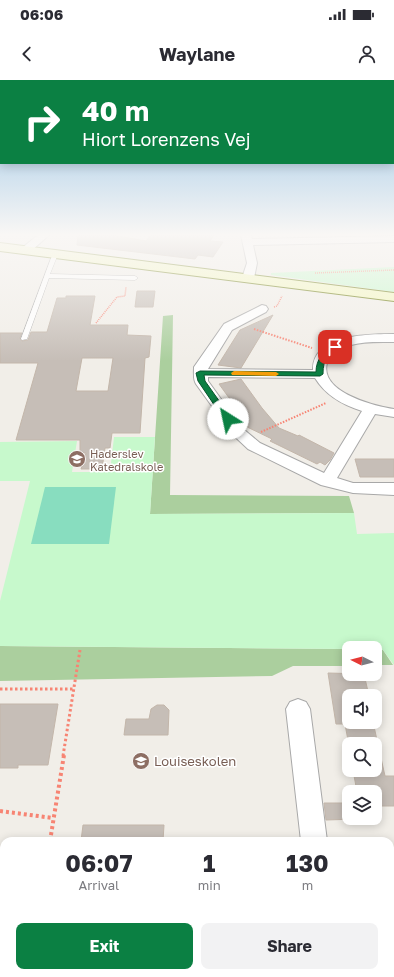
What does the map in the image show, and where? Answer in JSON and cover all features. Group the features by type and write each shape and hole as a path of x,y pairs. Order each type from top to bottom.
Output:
{"street":[{"path":"239,277 394,297"},
{"path":"262,309 228,327 201,367 201,381 237,432 254,446 327,482 353,488 394,489"},
{"path":"394,338 366,338 349,341 326,353 320,364 320,374 325,384 341,397 352,403 371,409 394,413"},
{"path":"200,373 320,374"},
{"path":"327,482 371,409"},
{"path":"298,709 314,837"}],"lane":[{"path":"24,339 47,277"},
{"path":"71,277 131,279"}],"path":[{"path":"96,323 117,297 125,296 126,285 131,279"},
{"path":"234,323 326,353"},
{"path":"245,439 341,397"},
{"path":"51,837 80,650"},
{"path":"0,689 73,689"},
{"path":"0,811 53,818"}],"green space":[{"path":"284,277 394,277 394,292"},
{"path":"173,315 170,495 349,496 354,513 150,514 163,316"},
{"name":"Haderslev Katedralskole","path":"114,437 155,437 150,514 354,513 357,534 394,533 394,665 382,650 382,641 342,641 342,649 0,646 0,601 30,481 0,481 0,442 77,441 72,472 110,472"},
{"path":"45,487 116,487 109,544 31,544"},
{"path":"0,646 342,649 342,666 293,666 272,676 0,681"},
{"path":"382,650 383,650 393,665 382,665"}],"building":[{"path":"137,291 155,291 153,307 135,307"},
{"path":"66,296 95,296 90,325 128,325 127,335 151,336 149,357 145,358 140,433 112,433 110,448 105,448 102,469 81,469 86,453 80,453 80,440 16,440 38,363 0,363 0,333 22,333 20,338 22,341 28,340 31,332 47,332 57,298 66,298","holes":["82,358 113,358 108,391 76,391"]},
{"path":"273,315 241,368 218,365 240,330"},
{"path":"241,379 279,428 298,436 299,435 334,453 330,460 325,465 320,462 317,464 270,441 272,439 243,425 245,420 219,384"},
{"path":"355,459 394,459 394,477 360,477"},
{"path":"328,673 342,673 342,681 366,681 367,689 342,689 342,724 336,724"},
{"path":"0,704 58,704 48,765 18,765 18,768 0,768"},
{"path":"157,705 164,705 169,710 168,735 124,735 126,719 149,719 151,709"},
{"path":"346,729 375,729 376,737 347,737"},
{"path":"382,762 385,776 394,776 394,806 382,806 382,785 356,785 354,777 382,777"},
{"path":"324,803 342,803 342,819 326,820"},
{"path":"83,825 164,825 163,837 82,837"}],"slow traffic":[{"path":"234,373 276,374"}],"place":[{"name":"Haderslev Katedralskole","path":"77,459"},
{"name":"Louiseskolen","path":"141,761"}],"route":[{"path":"228,419 201,381 200,373 320,374 320,364 326,353 335,347"}]}
